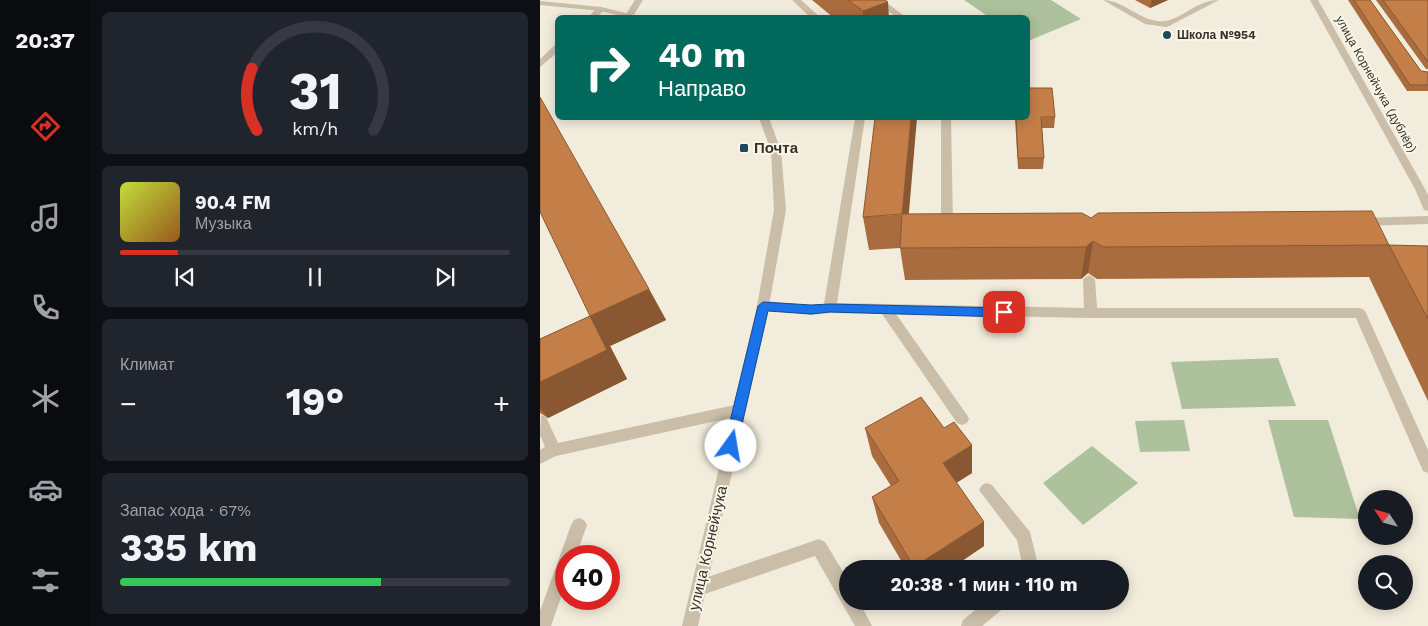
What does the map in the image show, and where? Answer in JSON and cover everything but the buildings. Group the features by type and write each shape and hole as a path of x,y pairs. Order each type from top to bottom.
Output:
{"street":[{"path":"630,14 639,0"},
{"path":"796,0 814,15"},
{"path":"878,0 899,15"},
{"path":"1107,0 1148,22 1168,24 1215,0"},
{"name":"улица Корнейчука (дублёр)","path":"1314,0 1424,189 1428,207"},
{"path":"540,3 601,9 633,15"},
{"path":"594,15 601,9"},
{"path":"540,64 555,50"},
{"name":"улица Корнейчука","path":"690,626 763,306 780,210 776,151 765,120"},
{"path":"830,308 860,120"},
{"path":"946,120 947,226 966,226"},
{"path":"1352,222 1428,220"},
{"path":"1089,279 1091,313"},
{"path":"763,306 811,310 830,308 1091,313 1360,313 1428,466"},
{"path":"887,310 962,419"},
{"path":"540,457 554,450 739,410"},
{"path":"541,421 554,450"},
{"path":"988,490 1024,537 1028,560"},
{"path":"572,545 579,525"},
{"path":"698,588 819,547 839,581"},
{"path":"543,626 555,592"},
{"path":"855,610 864,626"},
{"path":"969,626 988,610"}],"green space":[{"path":"964,0 1051,0 1081,19 1030,40 1030,15 986,15"},
{"path":"1278,358 1296,406 1182,409 1171,362"},
{"path":"1184,420 1190,451 1140,452 1135,421"},
{"path":"1268,420 1328,420 1358,513 1358,519 1294,517"},
{"path":"1092,446 1138,483 1083,525 1043,483"}],"place":[{"name":"Школа №954","path":"1167,35"},
{"name":"Почта","path":"744,148"}],"route":[{"path":"731,446 763,306 811,310 830,308 1004,312"}]}
